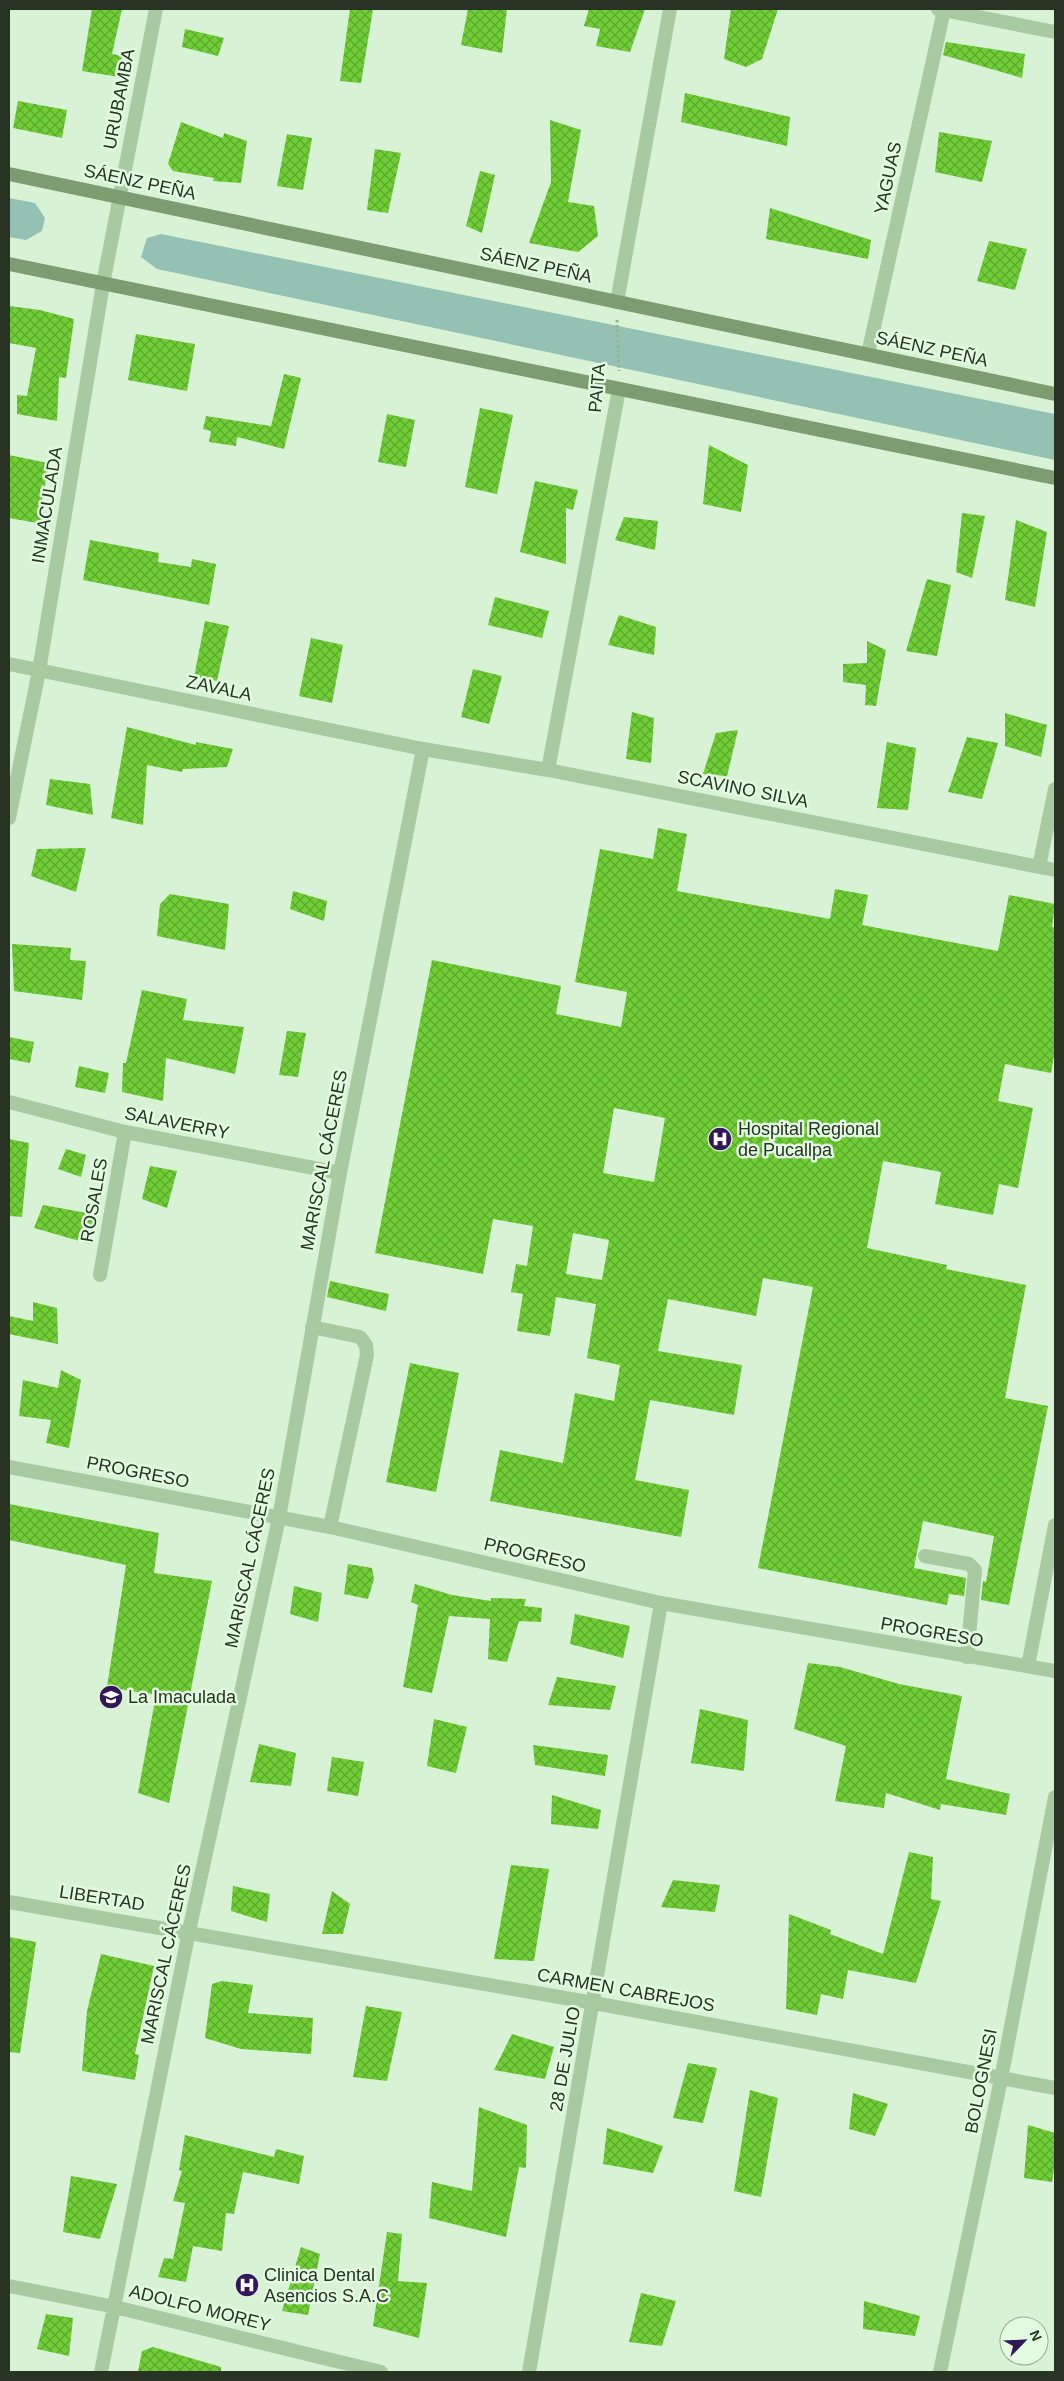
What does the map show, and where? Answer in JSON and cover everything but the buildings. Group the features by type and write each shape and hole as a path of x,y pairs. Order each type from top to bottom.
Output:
{"main road":[{"name":"SÁENZ PEÑA","path":"9,174 1055,394"},
{"path":"9,264 1055,478"}],"street":[{"name":"URUBAMBA","path":"119,197 156,9"},
{"path":"617,302 670,9"},
{"path":"941,9 1055,32"},
{"name":"YAGUAS","path":"868,354 941,9"},
{"name":"INMACULADA","path":"9,818 39,670 119,197"},
{"name":"PAITA","path":"548,770 619,389"},
{"name":"ZAVALA","path":"9,664 423,749"},
{"name":"SCAVINO SILVA","path":"423,749 548,770 1055,870"},
{"name":"MARISCAL CÁCERES","path":"101,2372 189,1931 279,1518 340,1173 423,749"},
{"path":"1039,867 1055,789"},
{"name":"SALAVERRY","path":"9,1102 125,1132 340,1173"},
{"name":"ROSALES","path":"100,1275 125,1132"},
{"path":"312,1327 360,1337 366,1344 363,1372 330,1528"},
{"name":"PROGRESO","path":"9,1467 330,1528 661,1603 1055,1671"},
{"path":"1028,1666 1055,1525"},
{"path":"925,1556 969,1564 975,1570 967,1657"},
{"name":"28 DE JULIO","path":"529,2372 594,2003 661,1603"},
{"name":"BOLOGNESI","path":"940,2372 1001,2079 1055,1797"},
{"name":"LIBERTAD","path":"9,1902 189,1931"},
{"name":"CARMEN CABREJOS","path":"189,1931 1055,2088"},
{"name":"ADOLFO MOREY","path":"9,2286 115,2307 381,2372"}],"path":[{"name":"PAITA","path":"617,302 619,389"}],"shaded area":[{"path":"9,198 35,203 45,218 42,231 26,240 9,237"},
{"path":"161,234 1055,414 1055,460 157,269 141,257 147,238"}],"place":[{"name":"Hospital Regional de Pucallpa","path":"720,1139"},
{"name":"La Imaculada","path":"111,1697"},
{"name":"Clinica Dental Asencios S.A.C","path":"247,2285"}]}
